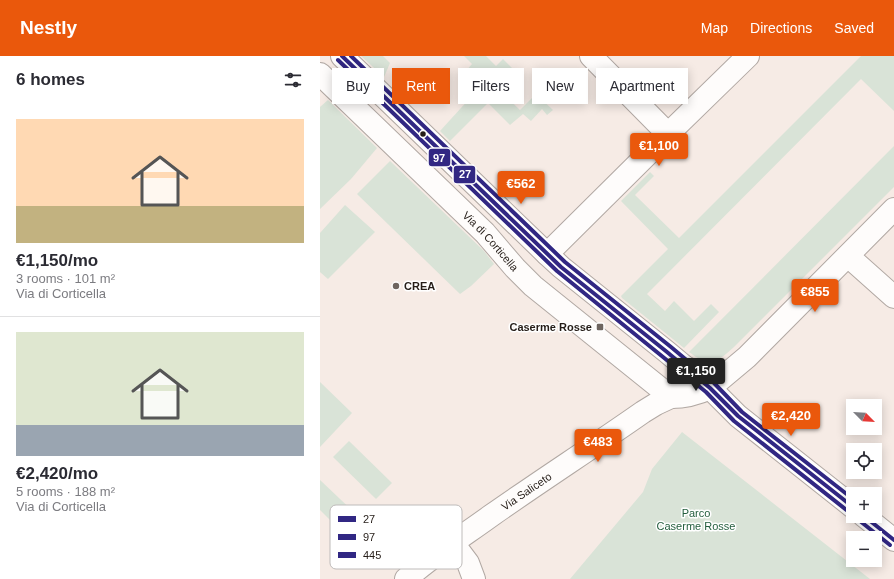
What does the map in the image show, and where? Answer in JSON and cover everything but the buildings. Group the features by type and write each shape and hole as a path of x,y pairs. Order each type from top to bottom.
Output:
{"main road":[{"path":"342,56 547,254 687,368 738,416 846,502"},
{"path":"591,56 668,134"},
{"path":"547,254 748,56"},
{"name":"Via di Corticella","path":"321,76 480,228 533,286 671,397"},
{"path":"671,397 681,397 710,388 747,357 894,209"},
{"path":"848,256 894,297"},
{"path":"671,397 680,385 687,368"},
{"name":"Via Saliceto","path":"462,536 556,470 643,412 671,397"},
{"path":"873,523 894,540"},
{"path":"462,555 468,563 474,579"},
{"name":"Via Saliceto","path":"406,579 418,569"}],"green space":[{"path":"361,56 383,56 390,63 384,77 384,68 374,68"},
{"path":"464,56 486,56 496,66 503,59 512,68 469,68 472,64"},
{"path":"861,56 894,56 894,111 861,79 647,294 665,311 674,301 694,321 711,304 719,312 684,348 621,296 668,249 621,201 650,172 654,176 635,195 679,238"},
{"path":"532,98 532,104 547,104 553,110 547,115 542,109 531,121 523,114 510,125 489,104 514,104 520,110"},
{"path":"328,100 377,148 351,179 320,209 320,107"},
{"path":"465,104 487,104 450,141 440,131"},
{"path":"894,146 894,187 734,347 722,357 713,362 708,362 689,352"},
{"path":"390,161 484,251 494,264 471,286 460,294 357,194"},
{"path":"345,205 375,232 328,279 320,272 320,233"},
{"path":"320,382 352,413 320,447"},
{"name":"Parco Caserme Rosse","path":"682,432 846,560 846,567 855,567 870,579 570,579 643,492 652,469"},
{"path":"349,441 392,483 376,499 333,457"},
{"path":"320,480 346,505 330,505 330,520 320,510"}],"transit line":[{"name":"27","path":"342,56 561,267 710,388 738,416 846,501"},
{"name":"445","path":"351,56 565,262 714,383 742,412 846,494"},
{"name":"97","path":"338,60 557,271 706,392 734,421 846,510"},
{"name":"97","path":"862,523 890,545"},
{"name":"27","path":"873,523 894,540"}],"place":[{"name":"CREA","path":"396,286"},
{"name":"Caserme Rosse","path":"600,327"}]}
